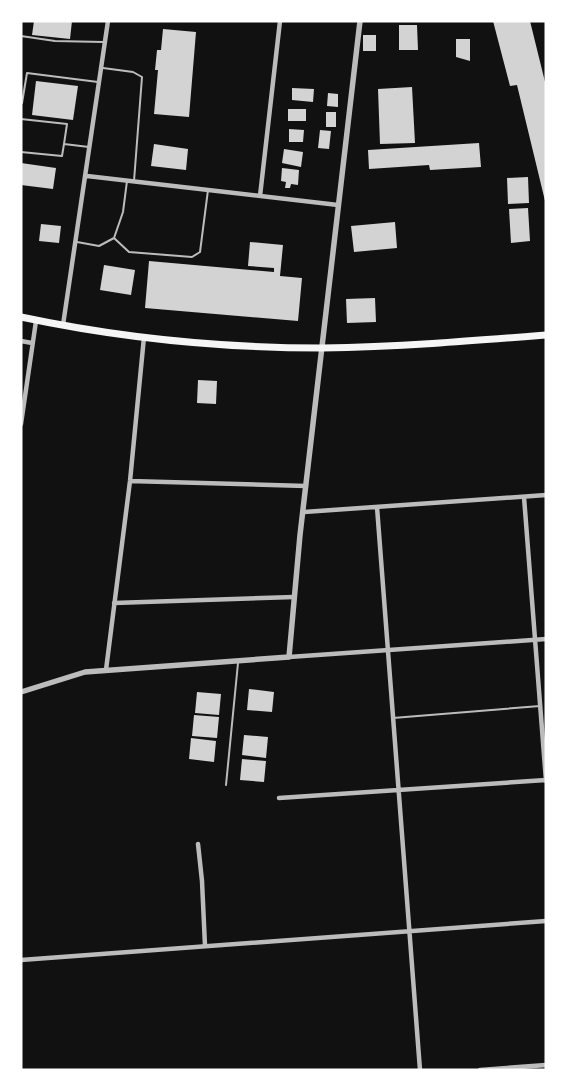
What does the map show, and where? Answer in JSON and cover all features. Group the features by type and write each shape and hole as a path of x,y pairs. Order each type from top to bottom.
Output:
{"main road":[{"path":"21,318 144,337 227,345 322,348 546,336"}],"street":[{"path":"63,325 103,68 108,21"},
{"path":"260,196 280,21"},
{"path":"289,657 306,486 360,21"},
{"path":"87,176 338,205"},
{"path":"21,424 36,320"},
{"path":"106,670 130,481 144,337"},
{"path":"21,341 32,343"},
{"path":"130,481 306,486"},
{"path":"304,512 546,495"},
{"path":"279,798 546,780 524,496"},
{"path":"377,507 397,789 420,1070"},
{"path":"114,603 294,597"},
{"path":"21,692 69,676 106,670 546,639"},
{"path":"198,844 205,946"},
{"path":"21,960 546,921"},
{"path":"480,1070 546,1065"}],"lane":[{"path":"21,36 55,41 106,42"},
{"path":"103,68 133,72 142,77 134,181"},
{"path":"22,103 27,73 100,83"},
{"path":"21,119 67,124 62,156 21,152"},
{"path":"64,144 91,148"},
{"path":"77,242 99,246 114,238 123,212 127,181"},
{"path":"114,238 129,252 192,257 200,252 208,190"},
{"path":"226,785 238,660"},
{"path":"392,718 540,706"}],"building":[{"path":"34,21 72,21 70,39 32,35"},
{"path":"493,21 530,21 546,86 546,205 517,85 510,86"},
{"path":"399,25 417,25 418,50 399,50"},
{"path":"163,29 196,32 189,117 154,114 158,70 155,70 157,50 161,50"},
{"path":"363,35 376,35 376,51 363,51"},
{"path":"456,39 470,39 470,61 456,57"},
{"path":"36,81 78,86 73,120 32,115"},
{"path":"412,87 415,143 380,144 378,89"},
{"path":"292,88 314,89 313,102 292,100"},
{"path":"328,93 338,94 338,107 327,106"},
{"path":"288,109 306,109 306,121 288,121"},
{"path":"326,112 336,112 336,127 326,127"},
{"path":"289,129 304,130 303,142 289,142"},
{"path":"320,130 331,131 329,149 318,148"},
{"path":"479,143 481,167 430,170 429,165 369,169 368,150"},
{"path":"154,144 188,149 186,170 151,166"},
{"path":"284,149 303,152 301,167 282,163"},
{"path":"21,163 56,168 53,189 21,185"},
{"path":"282,168 299,170 298,185 291,184 290,188 285,188 286,182 281,181"},
{"path":"528,177 529,203 508,204 507,178"},
{"path":"528,208 530,241 511,243 509,209"},
{"path":"395,222 397,248 354,252 351,226"},
{"path":"41,224 61,226 59,243 39,241"},
{"path":"250,242 283,245 280,276 302,278 298,321 145,308 149,261 274,272 274,268 248,266"},
{"path":"104,265 135,270 131,295 100,290"},
{"path":"375,298 376,322 347,323 346,299"},
{"path":"198,380 217,381 216,404 197,403"},
{"path":"249,689 274,692 272,712 247,710"},
{"path":"197,692 221,694 219,715 195,713"},
{"path":"194,715 219,717 217,738 192,736"},
{"path":"244,735 268,737 266,758 242,755"},
{"path":"191,738 216,741 214,762 189,759"},
{"path":"242,759 266,761 264,782 240,780"}]}
